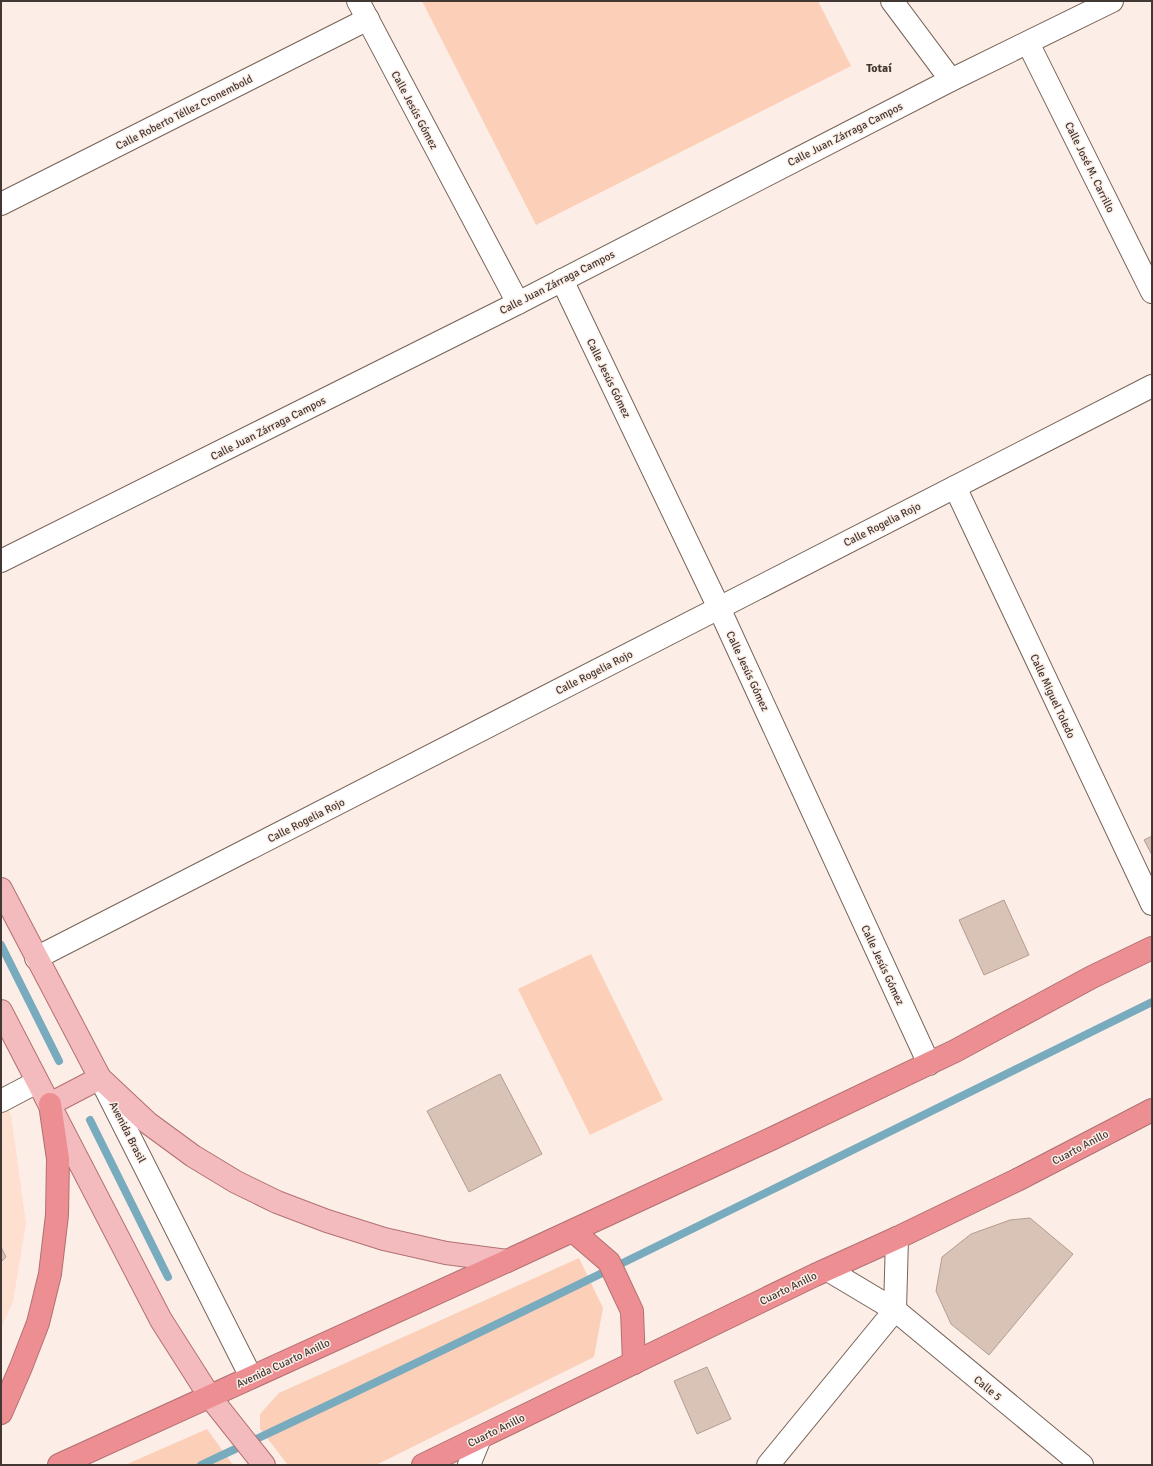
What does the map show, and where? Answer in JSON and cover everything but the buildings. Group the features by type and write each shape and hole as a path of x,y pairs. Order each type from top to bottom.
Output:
{"highway":[{"path":"507,1261 929,1064 1092,977 1152,948"},
{"path":"1,1413 38,1323 50,1274 57,1215 58,1159 50,1104"},
{"name":"Cuarto Anillo","path":"423,1465 808,1278 897,1238 1017,1180 1152,1110"},
{"path":"573,1231 609,1262 632,1311 634,1363"},
{"name":"Avenida Cuarto Anillo","path":"59,1465 507,1261"}],"main road":[{"name":"Avenida Brasil","path":"1,889 100,1078"},
{"path":"1,1011 161,1320 210,1397 228,1422 263,1464"},
{"path":"50,1104 100,1078 148,1123 193,1156 236,1182 277,1202 327,1221 384,1239 446,1253 507,1261"}],"street":[{"path":"892,1 950,80"},
{"name":"Calle Juan Zárraga Campos","path":"1,561 518,303 950,80 1112,1"},
{"name":"Calle Roberto Téllez Cronembold","path":"1,204 363,10"},
{"name":"Calle Jesús Gómez","path":"363,10 518,303"},
{"name":"Calle José M. Carrillo","path":"1028,43 1152,292"},
{"name":"Calle Jesús Gómez","path":"562,280 719,608 929,1064"},
{"name":"Calle Rogelia Rojo","path":"36,958 1152,386"},
{"name":"Calle Miguel Toledo","path":"955,487 1152,904"},
{"name":"Avenida Brasil","path":"100,1078 251,1377"},
{"path":"1,1101 37,1082"},
{"path":"768,1465 895,1310 897,1238"},
{"name":"Calle 5","path":"828,1270 895,1310 1082,1465"},
{"path":"469,1465 480,1438"}],"shaded area":[{"path":"422,1 818,1 851,66 536,225"},
{"path":"591,954 663,1100 590,1135 518,989"},
{"path":"1,1095 11,1115 26,1223 13,1302 1,1328"},
{"path":"579,1258 603,1308 594,1357 376,1465 288,1465 260,1429 260,1414 279,1393"},
{"path":"207,1429 233,1465 125,1465"}],"waterway":[{"path":"1,945 59,1061"},
{"path":"201,1465 440,1352 1152,1002"},
{"path":"90,1120 168,1277"}],"district":[{"name":"Totaí","path":"879,68"}]}
